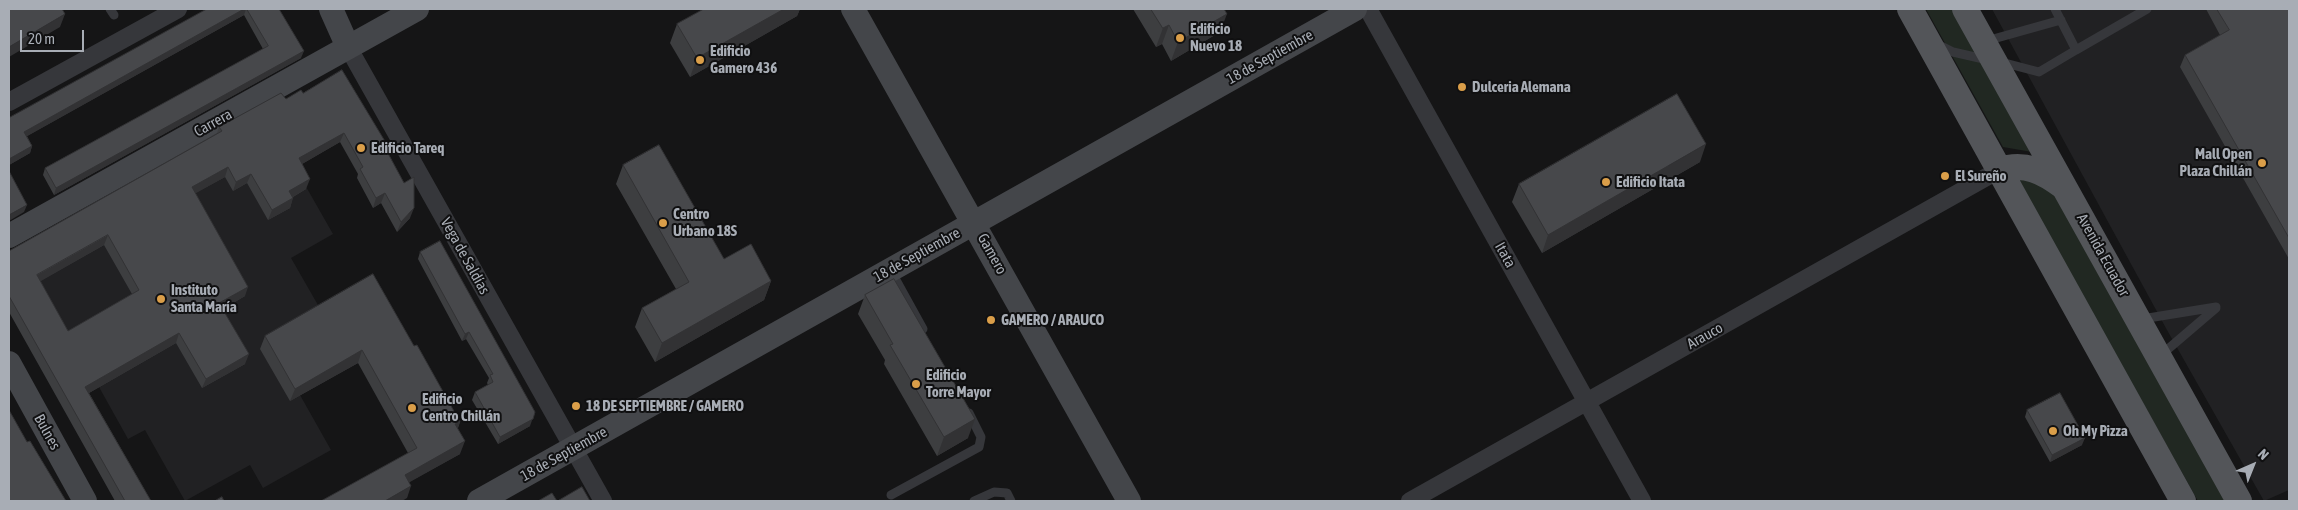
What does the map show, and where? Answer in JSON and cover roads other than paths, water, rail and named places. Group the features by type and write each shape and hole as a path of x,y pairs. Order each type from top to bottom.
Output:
{"main road":[{"path":"1910,9 2183,501"},
{"name":"Avenida Ecuador","path":"1965,9 2239,501"},
{"path":"1999,170 2013,166 2026,167 2050,176 2066,189"}],"street":[{"path":"9,102 178,9"},
{"name":"Vega de Saldías","path":"331,9 348,47 603,501"},
{"name":"Carrera","path":"9,236 417,9"},
{"name":"Gamero","path":"852,9 1129,501"},
{"name":"18 de Septiembre","path":"479,501 1355,9"},
{"name":"Itata","path":"1368,9 1642,501"},
{"name":"Arauco","path":"1410,501 1999,170"},
{"name":"Bulnes","path":"9,364 85,501"}],"lane":[{"path":"2055,9 2076,50"},
{"path":"1989,51 2039,72 2147,9"},
{"path":"1923,33 1953,52 1970,58 2061,20"},
{"path":"891,270 929,340"},
{"path":"2138,320 2216,308 2159,357"},
{"path":"891,495 979,447 982,436 962,402"},
{"path":"974,501 994,492 1007,493 1011,501"}],"place":[{"name":"Edificio Nuevo 18","path":"1180,38"},
{"name":"Edificio Gamero 436","path":"700,60"},
{"name":"Dulceria Alemana","path":"1462,87"},
{"name":"Edificio Tareq","path":"361,148"},
{"name":"Mall Open Plaza Chillán","path":"2262,163"},
{"name":"El Sureño","path":"1945,176"},
{"name":"Edificio Itata","path":"1606,182"},
{"name":"Centro Urbano 18S","path":"663,223"},
{"name":"Instituto Santa María","path":"161,299"},
{"name":"GAMERO / ARAUCO","path":"991,320"},
{"name":"Edificio Torre Mayor","path":"916,384"},
{"name":"18 DE SEPTIEMBRE / GAMERO","path":"576,406"},
{"name":"Edificio Centro Chillán","path":"412,408"},
{"name":"Oh My Pizza","path":"2053,431"}]}
